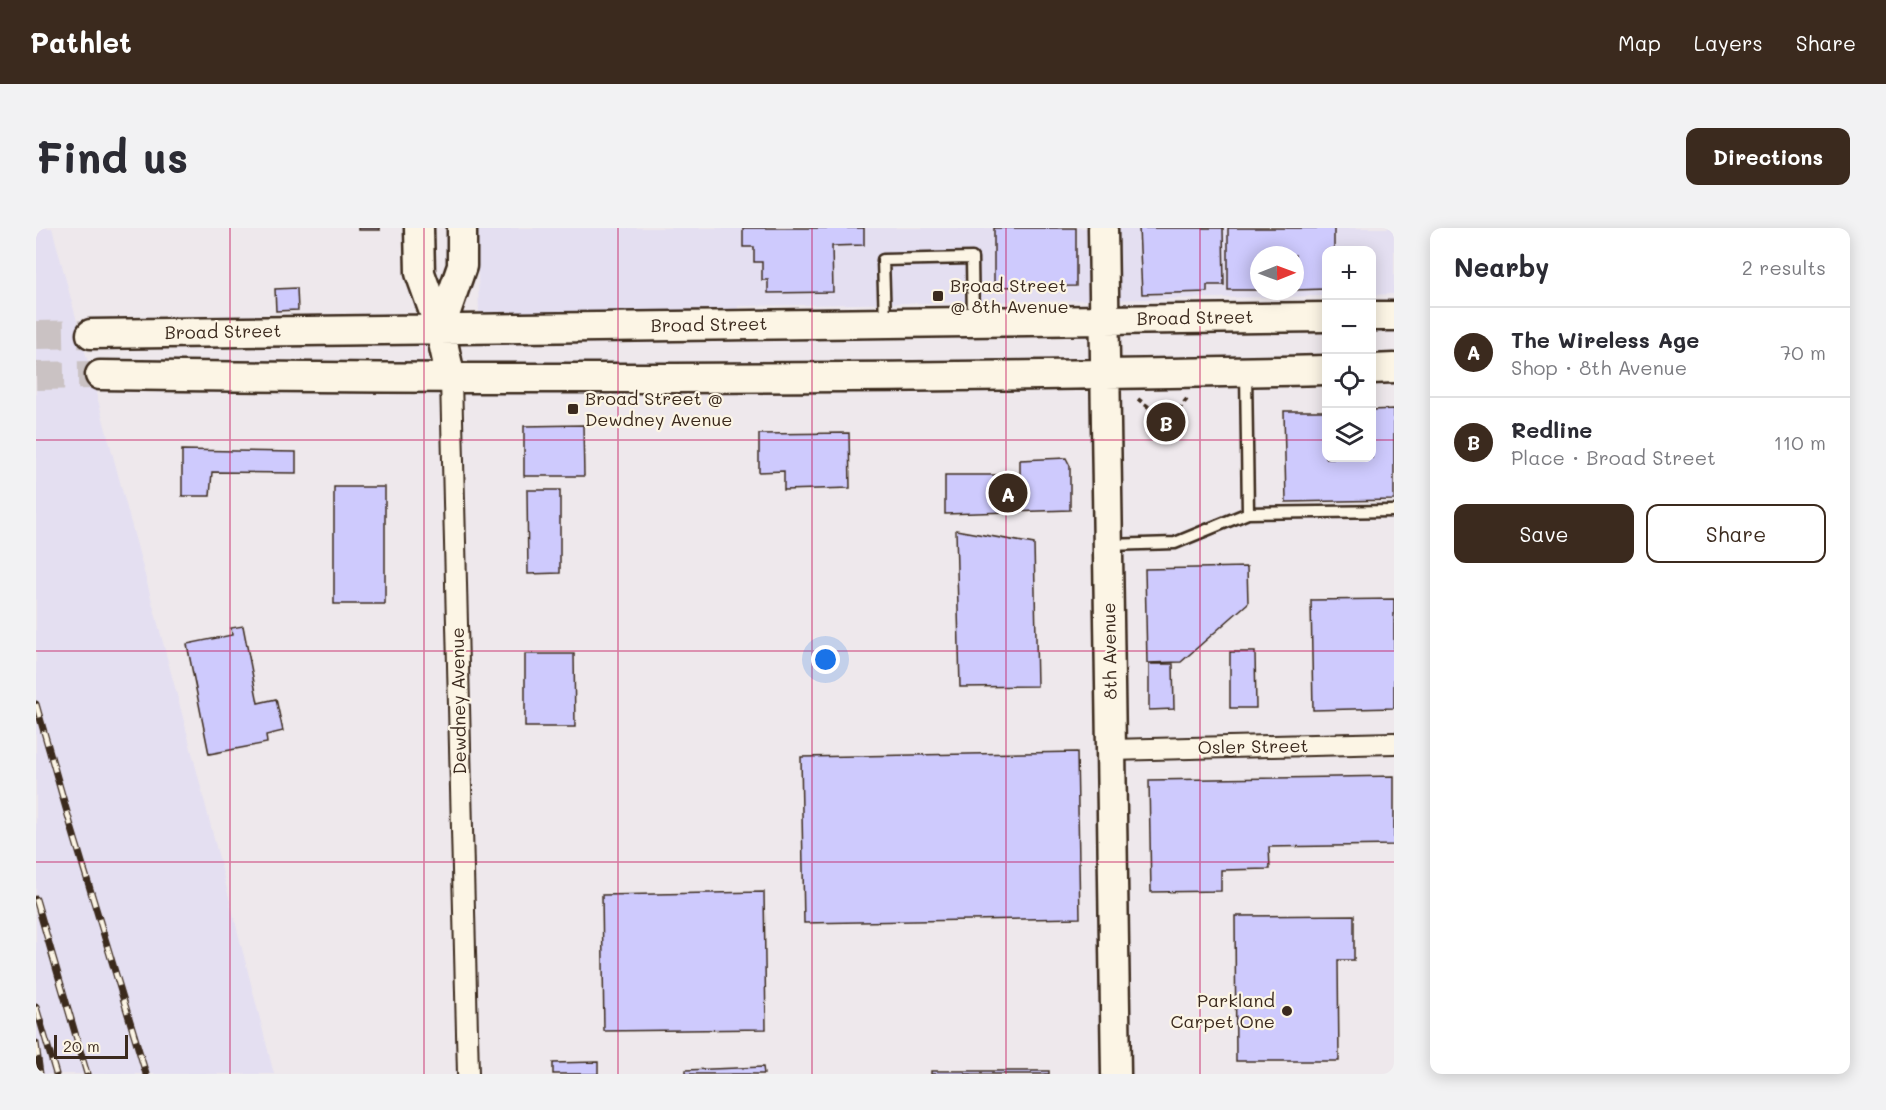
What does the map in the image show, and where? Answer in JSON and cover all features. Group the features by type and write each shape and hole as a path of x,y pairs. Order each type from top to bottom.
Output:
{"main road":[{"name":"Dewdney Avenue","path":"419,228 420,273 440,329 451,379"},
{"path":"440,329 462,266 462,228"},
{"name":"8th Avenue","path":"1103,228 1116,1074"},
{"name":"Broad Street","path":"91,334 1322,316"},
{"path":"1376,316 1394,316"},
{"path":"1376,369 1394,368"},
{"path":"100,375 451,379 1105,375 1322,370"}],"street":[{"name":"Dewdney Avenue","path":"451,379 468,1074"},
{"name":"Osler Street","path":"1111,750 1394,744"}],"lane":[{"path":"885,322 884,260 972,258 973,321"},
{"path":"1246,372 1248,513"},
{"path":"1108,545 1175,543 1248,513 1394,511"}],"path":[{"path":"1163,410 1175,421 1165,432 1153,420 1163,410"}],"shaded area":[{"path":"36,228 52,228 184,721 274,1074 36,1074"},
{"path":"477,228 1394,228 1394,294 1376,295 1376,246 1322,246 1322,296 1304,296 1304,246 1250,246 1250,297 738,306 737,312 479,316"}],"building":[{"path":"358,228 379,228 380,230 358,230"},
{"path":"743,228 864,228 864,245 832,246 833,292 768,293 768,280 762,280 762,262 754,262 754,247 743,247"},
{"path":"994,228 1076,228 1076,286 994,287"},
{"path":"1139,228 1223,228 1224,285 1207,285 1207,292 1142,294"},
{"path":"1228,228 1334,228 1334,246 1322,246 1322,289 1304,290 1304,246 1250,246 1250,290 1228,290"},
{"path":"297,288 298,310 276,311 275,289"},
{"path":"1394,409 1394,500 1286,502 1284,411 1322,411 1322,462 1376,462 1376,410"},
{"path":"583,425 584,476 524,476 524,426"},
{"path":"849,433 850,488 784,490 784,471 759,472 759,434"},
{"path":"182,450 296,452 296,473 212,472 210,496 182,496"},
{"path":"1066,458 1070,466 1070,510 945,514 945,475 1020,475 1020,460"},
{"path":"334,487 385,487 385,604 334,604"},
{"path":"527,490 560,490 560,573 528,574"},
{"path":"956,530 1034,544 1037,686 960,687"},
{"path":"1247,567 1248,603 1181,662 1147,663 1145,569"},
{"path":"1394,599 1394,708 1313,710 1311,600"},
{"path":"243,626 258,703 276,699 283,731 266,735 267,743 209,754 187,644 232,635 231,628"},
{"path":"1230,652 1255,652 1256,708 1230,708"},
{"path":"525,654 574,654 575,727 525,727"},
{"path":"1149,664 1173,664 1174,709 1149,710"},
{"path":"1077,752 1080,918 804,923 801,757"},
{"path":"1394,776 1394,845 1269,847 1270,869 1221,870 1221,891 1151,892 1149,780"},
{"path":"764,892 766,1029 604,1031 602,895"},
{"name":"Parkland Carpet One","path":"1354,915 1354,960 1338,960 1339,1061 1236,1061 1235,916"},
{"path":"598,1062 598,1074 553,1074 553,1063"},
{"path":"763,1067 764,1074 686,1074 686,1070"},
{"path":"931,1071 1049,1071 1049,1074 931,1074"}],"tunnel":[{"path":"36,335 91,334"},
{"path":"36,376 100,375"}],"railway":[{"path":"36,704 146,1074"},
{"path":"36,899 87,1074"},
{"path":"36,1007 56,1074"},
{"path":"36,1043 40,1074"}],"place":[{"name":"Broad Street @ 8th Avenue","path":"938,296"},
{"name":"Broad Street @ Dewdney Avenue","path":"573,409"},
{"name":"Redline","path":"1166,422"},
{"name":"The Wireless Age","path":"1008,493"},
{"name":"Parkland Carpet One","path":"1287,1011"}]}
